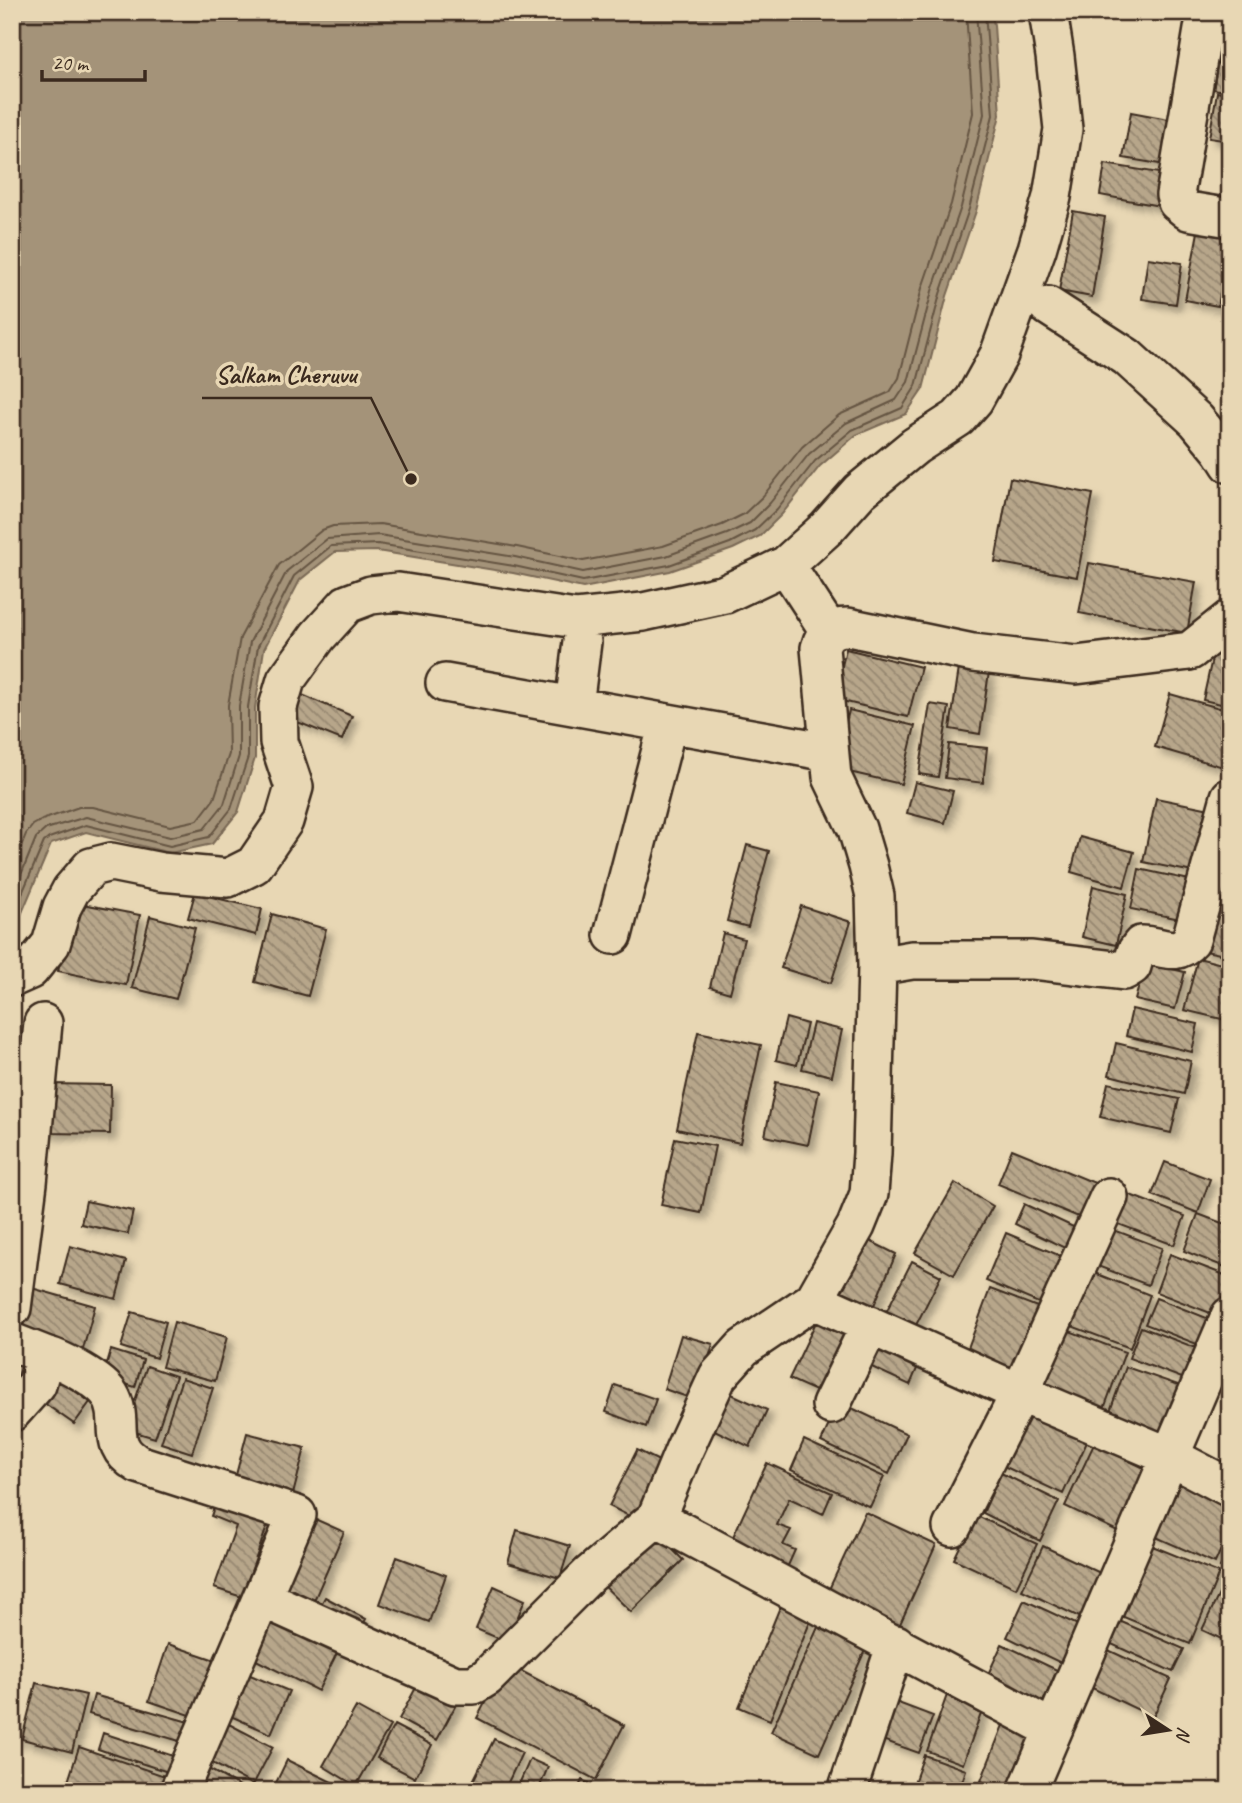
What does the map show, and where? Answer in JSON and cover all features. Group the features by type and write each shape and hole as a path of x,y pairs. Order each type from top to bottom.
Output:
{"street":[{"path":"12,978 30,970 51,944 62,907 71,890 91,867 111,862 161,872 228,878 254,865 284,821 294,788 279,742 278,707 286,680 318,636 347,604 372,595 398,592 576,619 643,611 725,594 786,565 827,528 860,491 915,446 958,418 974,400 999,355 1037,249 1052,197 1063,129 1048,12"},
{"path":"1206,12 1175,195 1181,207 1188,211 1230,219"},
{"path":"1048,306 1127,357 1196,420 1222,450 1230,464"},
{"path":"786,565 829,631"},
{"path":"262,1598 439,1679 455,1685 474,1685 487,1677 589,1575 656,1518 718,1376 743,1349 814,1300 856,1226 869,1194 873,1140 877,966 874,896 857,829 832,777 820,648 829,631 836,627 848,627 973,653 1076,666 1190,651 1230,618"},
{"path":"574,706 582,642"},
{"path":"445,683 830,751"},
{"path":"613,935 667,723"},
{"path":"877,966 912,960 1032,960 1124,971 1132,965 1141,946 1168,951 1185,947 1191,940 1230,797"},
{"path":"12,1308 28,1183 43,1023"},
{"path":"952,1527 1020,1394 1109,1197"},
{"path":"814,1300 1020,1394 1169,1456 1230,1488"},
{"path":"1027,1791 1230,1316"},
{"path":"831,1405 870,1325"},
{"path":"12,1412 37,1384 29,1348"},
{"path":"29,1348 59,1359 101,1386 110,1395 118,1443 127,1458 138,1464 297,1515 179,1791"},
{"path":"656,1518 1052,1729"},
{"path":"847,1791 896,1644"}],"water":[{"path":"12,12 991,12 1000,115 976,211 947,296 923,389 906,414 856,435 820,466 782,514 760,536 733,549 670,571 583,588 513,573 377,551 335,552 300,580 264,649 255,708 255,758 238,812 212,844 170,853 86,832 51,844 12,931"}],"building":[{"path":"1221,44 1230,46 1230,92 1213,89"},
{"path":"1217,92 1230,95 1230,141 1209,138"},
{"path":"1131,112 1174,120 1166,165 1123,158"},
{"path":"1105,164 1165,174 1160,206 1100,195"},
{"path":"1073,211 1105,217 1092,297 1059,291"},
{"path":"1198,232 1230,238 1218,306 1185,300"},
{"path":"1148,258 1182,263 1176,304 1142,299"},
{"path":"1010,478 1093,494 1077,577 995,562"},
{"path":"1089,563 1196,582 1187,633 1079,613"},
{"path":"1218,631 1230,634 1230,706 1203,700"},
{"path":"846,649 921,667 908,717 834,699"},
{"path":"959,668 989,672 980,734 950,729"},
{"path":"295,692 352,716 342,740 285,717"},
{"path":"1170,694 1230,711 1230,769 1155,747"},
{"path":"930,704 949,707 938,777 919,774"},
{"path":"849,710 915,726 901,784 836,769"},
{"path":"949,744 987,748 983,783 945,778"},
{"path":"915,782 953,791 945,823 907,813"},
{"path":"1156,798 1215,810 1203,874 1143,862"},
{"path":"1080,837 1134,852 1124,887 1071,872"},
{"path":"747,845 769,851 748,927 727,921"},
{"path":"1139,869 1199,882 1190,921 1131,909"},
{"path":"1093,886 1127,894 1116,945 1082,937"},
{"path":"195,893 262,909 256,935 188,918"},
{"path":"1212,899 1230,904 1230,956 1200,950"},
{"path":"72,902 140,915 126,985 58,971"},
{"path":"801,906 851,922 831,983 781,968"},
{"path":"272,914 326,929 308,996 255,982"},
{"path":"150,916 195,928 176,999 132,988"},
{"path":"723,933 744,939 730,993 710,987"},
{"path":"1198,958 1230,966 1230,1021 1184,1010"},
{"path":"1145,963 1185,972 1175,1009 1135,1000"},
{"path":"1132,1009 1198,1024 1192,1052 1126,1036"},
{"path":"786,1018 807,1024 797,1065 776,1060"},
{"path":"813,1023 842,1030 832,1076 802,1069"},
{"path":"698,1032 761,1045 740,1143 677,1129"},
{"path":"1116,1043 1191,1061 1184,1094 1109,1075"},
{"path":"12,1060 31,1062 12,1166"},
{"path":"776,1082 819,1091 808,1145 765,1136"},
{"path":"1108,1083 1179,1099 1171,1133 1100,1117"},
{"path":"49,1084 111,1085 110,1134 47,1133"},
{"path":"675,1138 715,1146 701,1213 661,1205"},
{"path":"1012,1149 1095,1183 1081,1218 998,1184"},
{"path":"1165,1162 1210,1179 1198,1213 1152,1195"},
{"path":"955,1183 993,1206 954,1275 915,1253"},
{"path":"1125,1193 1185,1216 1174,1245 1113,1222"},
{"path":"86,1201 133,1211 128,1234 81,1224"},
{"path":"1024,1204 1082,1231 1073,1252 1015,1224"},
{"path":"1198,1214 1230,1226 1230,1269 1184,1251"},
{"path":"1106,1227 1162,1248 1148,1285 1092,1264"},
{"path":"1006,1233 1061,1256 1041,1304 986,1281"},
{"path":"862,1237 896,1254 869,1317 824,1298"},
{"path":"70,1246 126,1261 116,1299 60,1284"},
{"path":"1170,1254 1230,1277 1230,1286 1218,1316 1156,1292"},
{"path":"912,1261 941,1276 914,1329 885,1314"},
{"path":"1087,1270 1150,1295 1130,1348 1066,1324"},
{"path":"28,1287 95,1306 82,1353 15,1335"},
{"path":"990,1289 1048,1311 1024,1378 965,1356"},
{"path":"1156,1298 1217,1322 1207,1348 1145,1324"},
{"path":"132,1312 166,1322 156,1358 121,1347"},
{"path":"174,1322 227,1337 215,1381 162,1367"},
{"path":"816,1322 854,1339 827,1396 789,1379"},
{"path":"1059,1327 1125,1352 1102,1414 1035,1389"},
{"path":"1141,1327 1207,1352 1195,1383 1129,1358"},
{"path":"681,1335 713,1344 696,1400 664,1389"},
{"path":"873,1342 919,1364 910,1385 863,1363"},
{"path":"111,1350 143,1360 135,1387 103,1377"},
{"path":"12,1352 27,1355 17,1398 12,1397"},
{"path":"1230,1355 1230,1394 1215,1387"},
{"path":"147,1366 176,1376 155,1438 125,1429"},
{"path":"1126,1367 1187,1388 1168,1444 1106,1422"},
{"path":"182,1378 213,1388 192,1453 161,1443"},
{"path":"60,1380 90,1402 74,1424 44,1403"},
{"path":"615,1385 656,1399 646,1427 606,1412"},
{"path":"725,1391 767,1410 750,1447 708,1427"},
{"path":"839,1402 907,1434 889,1474 821,1442"},
{"path":"1019,1411 1087,1442 1063,1494 995,1462"},
{"path":"247,1433 305,1448 290,1506 232,1490"},
{"path":"804,1440 884,1477 870,1507 791,1470"},
{"path":"1094,1444 1159,1475 1130,1537 1065,1506"},
{"path":"637,1450 671,1467 643,1523 609,1506"},
{"path":"767,1463 832,1493 823,1514 789,1498 777,1525 791,1530 783,1545 795,1550 787,1568 731,1541"},
{"path":"1001,1473 1059,1501 1040,1541 983,1513"},
{"path":"1173,1479 1230,1503 1230,1529 1215,1563 1149,1534"},
{"path":"217,1499 270,1518 242,1597 214,1588 236,1526 211,1516"},
{"path":"865,1512 936,1545 896,1633 824,1600"},
{"path":"306,1515 344,1532 309,1612 270,1594"},
{"path":"975,1515 1037,1544 1016,1588 954,1559"},
{"path":"650,1527 683,1560 631,1612 597,1579"},
{"path":"517,1530 570,1546 560,1578 508,1563"},
{"path":"1150,1545 1219,1573 1190,1644 1121,1616"},
{"path":"1043,1546 1113,1579 1092,1623 1022,1590"},
{"path":"1230,1547 1230,1571 1220,1567"},
{"path":"397,1557 446,1575 429,1622 380,1604"},
{"path":"1228,1575 1230,1576 1230,1643 1202,1630"},
{"path":"494,1586 525,1600 507,1642 476,1629"},
{"path":"325,1597 366,1619 357,1637 315,1615"},
{"path":"1024,1600 1078,1625 1061,1663 1007,1637"},
{"path":"782,1602 813,1615 770,1720 739,1707"},
{"path":"264,1604 342,1643 318,1691 240,1652"},
{"path":"1117,1620 1184,1649 1173,1672 1107,1642"},
{"path":"818,1627 866,1648 819,1754 771,1732"},
{"path":"168,1644 215,1660 196,1717 149,1701"},
{"path":"1002,1644 1057,1670 1039,1711 983,1685"},
{"path":"1106,1649 1171,1679 1153,1717 1088,1686"},
{"path":"506,1663 624,1725 596,1780 477,1718"},
{"path":"233,1668 289,1691 271,1734 215,1709"},
{"path":"420,1680 458,1701 437,1740 399,1719"},
{"path":"36,1683 86,1695 72,1752 22,1739"},
{"path":"94,1695 192,1723 186,1743 89,1714"},
{"path":"947,1695 983,1708 963,1764 927,1751"},
{"path":"885,1698 933,1716 919,1753 871,1736"},
{"path":"356,1707 390,1726 356,1786 323,1766"},
{"path":"1005,1720 1041,1735 1018,1791 1006,1791 981,1781"},
{"path":"12,1721 21,1724 16,1742 12,1741"},
{"path":"223,1721 273,1747 253,1785 203,1758"},
{"path":"394,1725 432,1745 415,1778 377,1758"},
{"path":"103,1733 173,1756 168,1772 98,1749"},
{"path":"494,1739 522,1753 504,1791 468,1791"},
{"path":"79,1747 168,1777 163,1791 65,1791"},
{"path":"924,1755 966,1770 959,1791 911,1791"},
{"path":"530,1759 548,1767 538,1791 516,1791"},
{"path":"287,1760 350,1791 272,1791"},
{"path":"201,1765 249,1791 188,1791"},
{"path":"582,1780 604,1791 577,1791"}],"place":[{"name":"Salkam Cheruvu","path":"411,479"}]}
